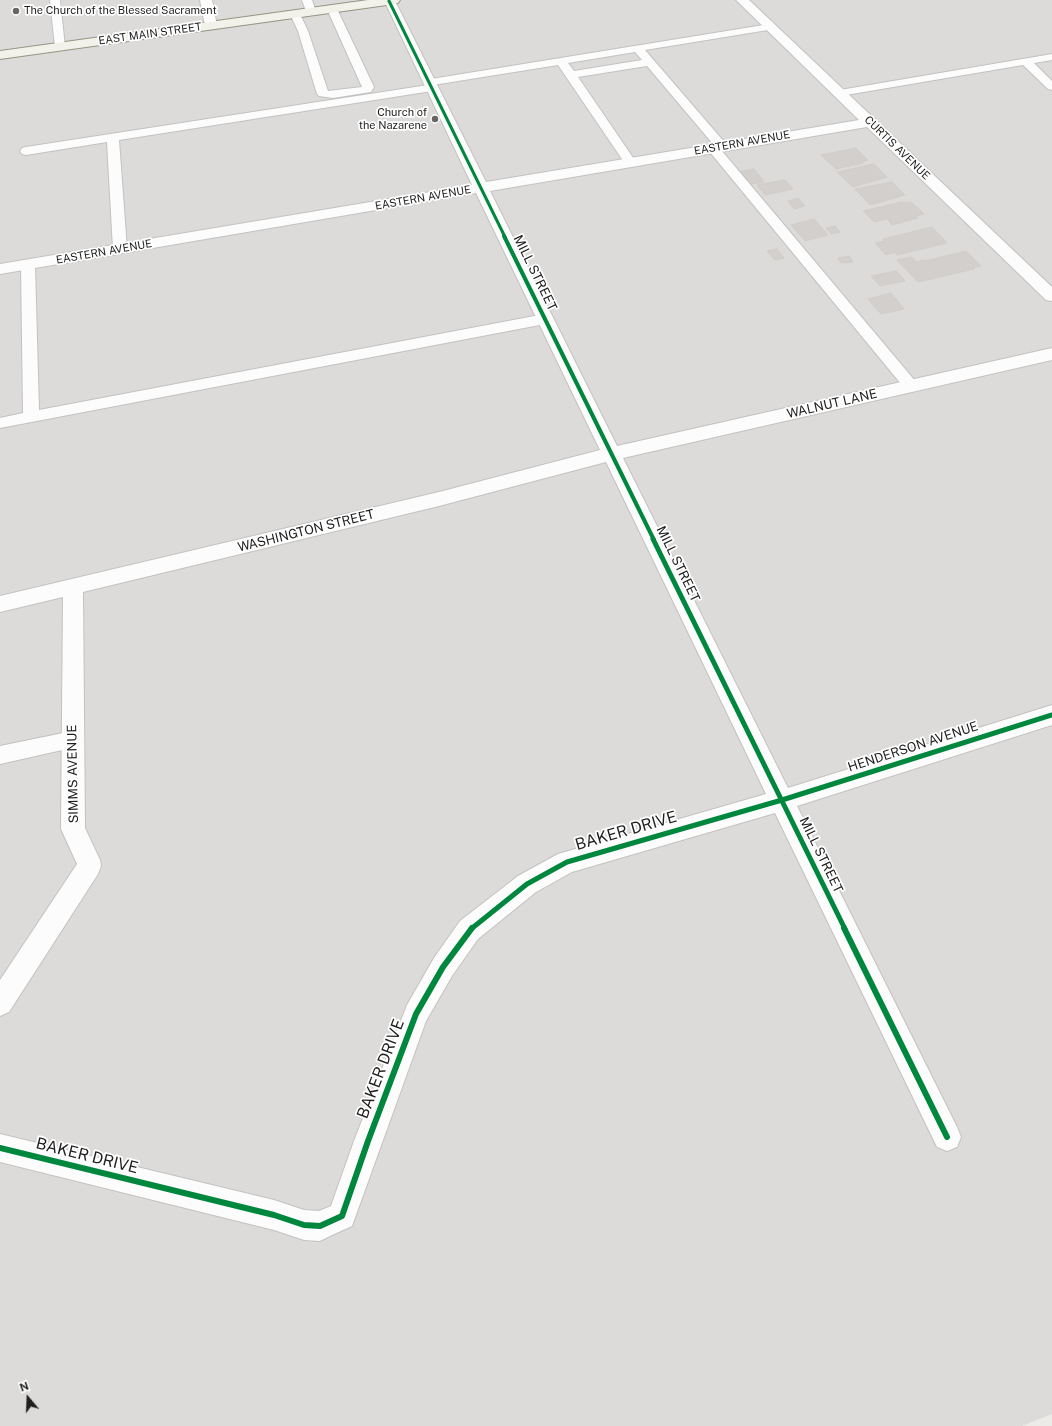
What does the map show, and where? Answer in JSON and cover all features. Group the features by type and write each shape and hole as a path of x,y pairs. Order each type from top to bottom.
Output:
{"main road":[{"name":"EAST MAIN STREET","path":"0,55 295,14 309,6 332,9 392,0"}],"street":[{"path":"206,0 211,26"},
{"name":"MILL STREET","path":"392,0 431,85 545,319 947,1136"},
{"name":"CURTIS AVENUE","path":"742,0 1052,296"},
{"name":"EASTERN AVENUE","path":"0,269 870,122"},
{"name":"WALNUT LANE","path":"612,454 1052,354"},
{"name":"WASHINGTON STREET","path":"0,604 439,499 612,454"},
{"name":"SIMMS AVENUE","path":"0,1003 89,866 88,860 73,829 73,587"},
{"name":"HENDERSON AVENUE","path":"782,800 1052,715"},
{"name":"BAKER DRIVE","path":"0,1148 274,1215 304,1225 320,1226 342,1216 368,1141 416,1014 443,967 469,930 527,884 567,862 782,800"}],"lane":[{"path":"55,0 60,47"},
{"path":"295,14 303,31 323,94 333,95 367,90 368,87 332,9"},
{"path":"26,151 431,85 561,61 770,27"},
{"path":"638,49 911,386"},
{"path":"840,93 1052,57"},
{"path":"561,61 630,162"},
{"path":"1028,61 1029,66 1052,87"},
{"path":"571,75 650,62"},
{"path":"113,137 120,249"},
{"path":"28,265 31,417"},
{"path":"0,423 545,319"},
{"path":"0,755 73,740"}],"shaded area":[{"path":"0,0 1052,0 1052,1414 1022,1426 0,1426"}],"building":[{"path":"856,148 868,160 862,162 863,163 836,169 821,155"},
{"path":"874,164 887,177 853,187 837,172"},
{"path":"754,169 764,182 746,185 736,172"},
{"path":"785,180 793,189 765,195 757,185"},
{"path":"892,182 905,195 870,205 855,189"},
{"path":"798,198 805,206 794,209 788,201"},
{"path":"902,202 911,202 924,214 916,216 918,218 892,225 887,219 874,222 863,211"},
{"path":"814,219 828,235 805,241 791,225"},
{"path":"835,226 840,232 831,234 826,228"},
{"path":"932,227 947,243 897,255 895,252 886,255 875,243 884,241 883,239"},
{"path":"777,249 784,258 775,260 767,251"},
{"path":"966,251 981,266 918,282 897,260 912,257 916,262 923,260 925,261"},
{"path":"849,256 853,262 841,263 838,258"},
{"path":"896,271 905,281 880,286 871,276"},
{"path":"891,293 904,309 881,314 868,299"}],"cycle path":[{"path":"389,1 947,1137"},
{"path":"0,1148 274,1215 304,1225 320,1226 342,1216 368,1141 416,1014 443,967 469,930 527,884 567,862 782,800 1052,715"}],"place":[{"name":"The Church of the Blessed Sacrament","path":"16,11"},
{"name":"Church of the Nazarene","path":"435,119"}]}
